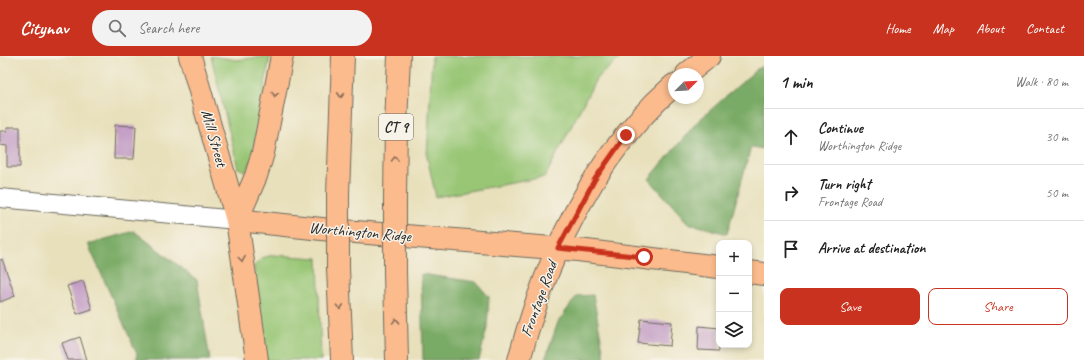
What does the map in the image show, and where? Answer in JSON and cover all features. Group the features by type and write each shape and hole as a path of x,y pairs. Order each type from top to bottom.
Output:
{"main road":[{"name":"Mill Street","path":"190,56 237,220 257,360"},
{"path":"237,220 256,176 263,153 282,56"},
{"path":"342,360 338,268 338,194 343,56"},
{"name":"CT 9","path":"397,360 395,198 396,118 400,56"},
{"path":"694,68 709,56"},
{"name":"Frontage Road","path":"519,360 537,302 558,248 582,201 612,154 643,115 668,91"},
{"name":"Worthington Ridge","path":"237,220 331,230 558,248 716,267"},
{"path":"752,272 764,274"}],"street":[{"name":"Worthington Ridge","path":"0,198 237,220"}],"green space":[{"path":"211,56 237,60 270,56 252,160 246,171 238,168"},
{"path":"432,56 622,56 596,79 545,177 436,197 427,157"},
{"path":"764,65 764,149 751,147 727,234 688,223 649,179 697,122 757,69"},
{"path":"134,231 197,280 210,360 137,360 137,354 88,244"},
{"path":"273,255 318,258 321,360 266,360 254,266 262,258"},
{"path":"421,274 476,282 489,297 487,328 479,360 423,360"},
{"path":"593,295 605,360 545,360 558,322 577,296"}],"building":[{"path":"115,125 136,126 134,159 114,159"},
{"path":"7,127 20,127 20,167 7,167 7,146 0,145 0,131 7,131"},
{"path":"2,259 15,296 0,302 0,260"},
{"path":"83,281 92,309 77,314 67,286"},
{"path":"641,319 672,322 670,346 638,343"},
{"path":"699,326 716,328 716,348 719,348 719,351 698,350"},
{"path":"80,337 87,360 68,360 62,343"}],"route":[{"path":"626,135 595,179 577,210 558,248 644,257"}]}
